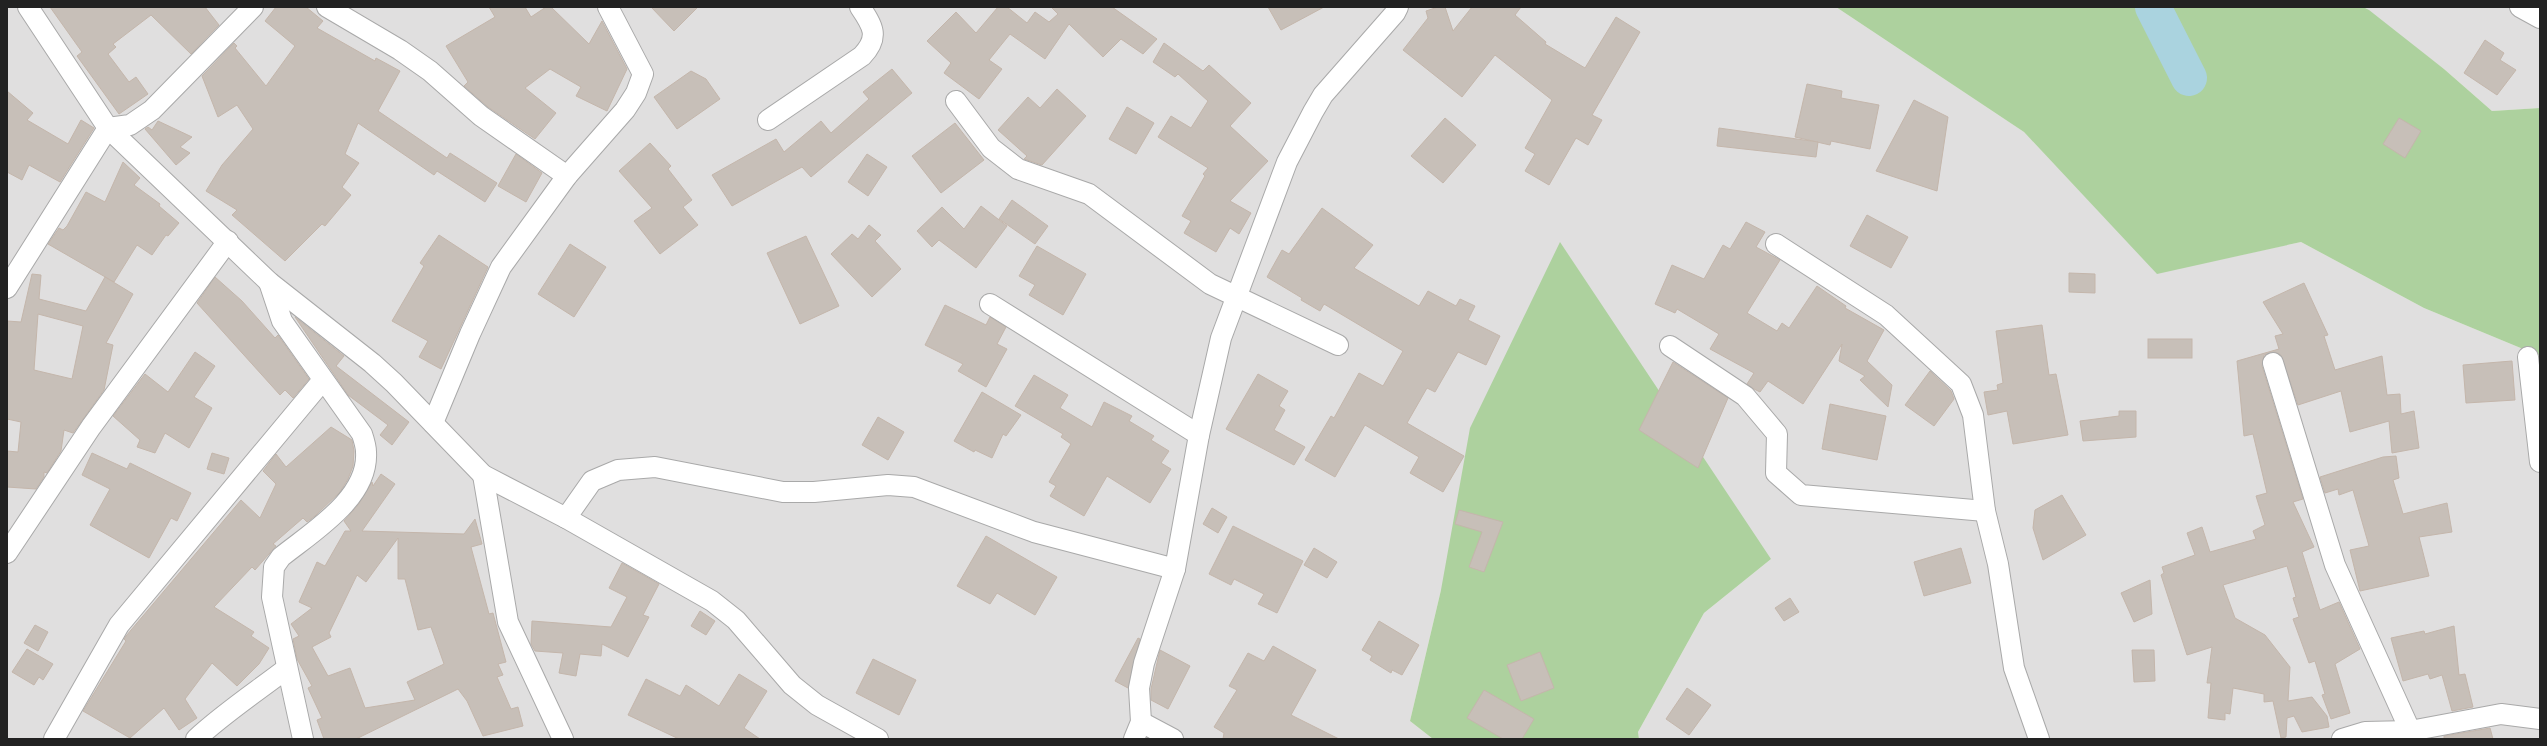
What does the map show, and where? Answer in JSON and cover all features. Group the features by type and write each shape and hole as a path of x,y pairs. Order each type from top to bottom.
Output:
{"street":[{"path":"28,7 108,128 228,241 269,282 372,363 483,475 566,518 712,601 736,620 792,685 817,705 878,739"},
{"path":"7,288 108,128 130,125 152,110 253,7"},
{"path":"327,7 412,59 481,116 567,176"},
{"path":"433,423 470,334 501,267 567,176 625,110 643,74 608,7"},
{"path":"768,120 862,56 870,47 874,35 870,23 860,7"},
{"path":"1173,739 1137,731 1140,688 1144,663 1175,569 1199,435 1221,338 1287,162 1312,112 1324,95 1396,13 1398,7"},
{"path":"2520,7 2540,18"},
{"path":"956,101 991,148 1018,168 1089,194 1210,284 1338,345"},
{"path":"7,553 91,427 228,241"},
{"path":"1776,244 1886,315 1961,384 1973,415 1985,511 1998,564 2014,668 2039,739"},
{"path":"269,282 282,321 300,343 323,380 362,434 366,452 365,467 356,489 344,506 281,557 274,567 272,597 286,669 303,739"},
{"path":"990,304 1199,435"},
{"path":"1670,346 1745,396 1778,434 1776,474 1801,495 1985,511"},
{"path":"2528,357 2540,462"},
{"path":"2273,363 2335,565 2412,735"},
{"path":"54,739 119,625 323,380"},
{"path":"566,518 592,481 618,470 654,466 783,492 814,492 888,485 914,487 1034,532 1175,569"},
{"path":"483,475 508,622 516,644 563,739"},
{"path":"196,739 218,718 248,699 286,669"},
{"path":"2342,739 2365,732 2412,735 2501,714 2540,720"}],"shaded area":[{"path":"7,7 1836,7 2024,132 2157,273 2301,242 2424,308 2540,356 2540,739 1639,739 1638,732 1704,613 1771,559 1441,590 1410,721 1433,739 7,739"},
{"path":"2363,7 2540,7 2540,108 2492,111 2444,69"}],"green space":[{"path":"1836,7 2363,7 2369,10 2444,69 2492,111 2540,108 2540,356 2424,308 2301,242 2157,274 2024,132"},
{"path":"1560,242 1771,559 1704,613 1638,732 1639,739 1433,739 1410,721 1441,590 1470,428"}],"building":[{"path":"50,7 205,7 219,25 191,54 151,15 113,44 116,47 108,54 129,82 136,77 148,94 119,114 77,56 82,52"},
{"path":"276,7 306,7 323,21 317,28 375,61 376,58 400,71 378,111 447,158 450,153 497,183 485,202 437,171 434,175 358,123 345,154 359,163 342,187 351,195 325,226 322,224 285,261 232,215 237,210 206,191 222,165 253,129 237,105 218,117 202,76 234,43 237,46 235,48 266,86 295,46 265,21"},
{"path":"489,7 525,7 531,17 546,7 551,7 589,44 602,21 627,69 607,111 576,96 581,87 550,69 525,88 556,113 535,139 488,107 464,86 468,82 446,46 495,17"},
{"path":"651,7 698,7 674,31"},
{"path":"998,7 1007,7 1027,23 1035,12 1049,22 1058,14 1051,7 1112,7 1157,39 1143,54 1121,39 1103,57 1069,24 1045,59 1010,34 989,60 1002,69 979,99 944,73 951,63 927,41 956,12 976,33"},
{"path":"1268,7 1324,7 1281,30"},
{"path":"1438,7 1445,7 1453,31 1472,7 1521,7 1515,15 1546,42 1545,44 1585,68 1616,17 1640,32 1592,115 1602,120 1588,145 1576,138 1549,185 1525,171 1535,154 1525,148 1552,100 1495,55 1462,97 1403,50 1428,18 1426,11"},
{"path":"2485,40 2504,53 2500,60 2516,70 2497,95 2464,73"},
{"path":"1164,43 1203,71 1209,65 1251,103 1230,126 1268,161 1230,201 1251,213 1239,234 1230,228 1216,252 1184,233 1191,221 1182,216 1205,176 1203,174 1208,168 1158,137 1171,116 1191,128 1208,101 1178,74 1175,77 1153,62"},
{"path":"892,69 912,93 811,177 802,167 732,206 712,175 776,139 784,152 821,121 831,133 869,99 863,92"},
{"path":"691,71 706,79 720,99 677,129 654,97"},
{"path":"1807,84 1842,91 1841,98 1879,105 1870,149 1831,141 1830,145 1795,137"},
{"path":"1057,89 1086,116 1042,165 1024,159 1027,156 998,130 1028,97 1040,108"},
{"path":"7,91 33,113 27,120 68,144 81,120 94,128 60,182 29,165 22,180 7,172"},
{"path":"1914,100 1948,117 1937,191 1876,171"},
{"path":"1127,107 1154,123 1136,154 1109,139"},
{"path":"1445,118 1476,145 1443,183 1411,156"},
{"path":"2399,118 2421,131 2405,158 2383,144"},
{"path":"158,121 192,137 180,147 190,153 176,165 145,129 148,127 152,130"},
{"path":"955,123 984,160 941,193 912,156"},
{"path":"1719,128 1818,142 1816,157 1717,146"},
{"path":"650,143 671,166 668,169 692,200 683,207 698,225 660,254 634,221 652,208 619,171"},
{"path":"516,154 542,173 526,202 498,186"},
{"path":"867,154 887,167 868,196 848,182"},
{"path":"123,162 140,178 134,185 160,204 159,206 179,223 168,236 166,235 152,255 137,245 114,282 48,244 59,228 63,230 67,226 86,192 105,202"},
{"path":"1012,200 1048,226 1035,244 999,219"},
{"path":"981,206 1007,226 976,268 939,240 932,247 917,231 942,207 964,229"},
{"path":"1322,208 1373,245 1354,268 1419,306 1428,291 1456,306 1460,299 1475,306 1468,320 1500,336 1486,365 1458,352 1435,392 1427,388 1407,423 1464,456 1443,492 1410,473 1419,457 1365,425 1335,477 1305,460 1331,416 1334,418 1359,373 1383,386 1403,351 1324,304 1320,311 1301,300 1302,298 1267,277 1282,250 1289,254"},
{"path":"1867,215 1908,237 1891,268 1850,246"},
{"path":"1746,222 1765,232 1756,247 1780,260 1747,313 1777,331 1782,323 1789,328 1817,286 1846,306 1845,308 1884,330 1867,361 1892,385 1888,407 1860,380 1865,376 1839,361 1842,344 1803,404 1768,381 1760,392 1754,389 1747,384 1754,373 1710,349 1719,334 1677,309 1675,313 1655,304 1672,265 1704,279 1723,245 1730,249"},
{"path":"869,225 881,235 875,241 901,269 872,297 831,254 852,234 858,239"},
{"path":"439,235 488,267 441,369 419,357 428,341 392,321 424,266 420,263"},
{"path":"806,236 839,306 800,324 767,253"},
{"path":"570,244 606,267 574,317 538,294"},
{"path":"1037,246 1086,274 1063,315 1029,295 1035,285 1019,276"},
{"path":"2069,273 2095,274 2095,293 2069,292"},
{"path":"32,274 41,275 39,299 86,311 105,277 133,294 106,343 113,345 104,390 73,433 64,430 61,451 47,473 44,472 44,477 36,489 7,487 7,451 18,452 21,422 7,419 7,321 21,322","holes":["38,314 83,326 72,379 34,370"]},
{"path":"215,277 242,301 275,338 278,335 309,379 293,398 285,390 280,395 197,303"},
{"path":"2304,283 2328,335 2324,336 2335,370 2382,356 2387,395 2400,394 2401,414 2414,411 2419,448 2392,453 2389,421 2350,432 2341,391 2298,405 2281,355 2275,352 2264,355 2262,366 2303,499 2293,502 2314,547 2302,552 2320,610 2339,602 2360,649 2335,664 2350,713 2331,719 2322,695 2325,694 2315,661 2309,663 2293,619 2299,617 2293,598 2296,597 2287,566 2223,585 2235,618 2265,635 2290,667 2288,701 2312,697 2327,716 2329,727 2302,732 2294,716 2287,718 2286,737 2281,738 2273,701 2264,702 2264,694 2233,688 2230,714 2225,713 2225,720 2208,718 2211,683 2207,683 2212,647 2187,655 2161,575 2164,573 2162,567 2195,555 2187,533 2202,527 2210,552 2256,539 2253,531 2265,525 2256,496 2267,493 2253,434 2244,436 2237,361 2279,349 2275,336 2283,334 2263,302"},
{"path":"945,305 986,325 990,317 1006,327 997,344 1007,349 986,387 958,371 963,364 925,345"},
{"path":"295,317 344,356 336,366 409,422 392,445 380,435 388,425 348,395"},
{"path":"2042,325 2049,375 2056,374 2068,435 2013,444 2007,411 1988,415 1984,392 1998,390 1997,385 2003,383 1996,331"},
{"path":"2148,339 2192,339 2192,358 2148,358"},
{"path":"195,352 215,366 194,397 212,408 189,448 165,433 155,453 137,447 140,440 113,416 145,374 168,392"},
{"path":"2512,361 2515,400 2466,403 2463,365"},
{"path":"1673,362 1728,398 1698,468 1639,430"},
{"path":"1930,371 1951,391 1954,399 1934,426 1905,405"},
{"path":"1258,374 1288,391 1279,406 1285,410 1274,430 1305,447 1294,465 1226,429"},
{"path":"1034,375 1068,395 1060,408 1092,427 1104,402 1132,416 1129,421 1154,436 1151,440 1169,451 1161,463 1171,469 1150,503 1107,476 1084,516 1050,496 1056,486 1049,482 1071,444 1061,437 1063,434 1015,406"},
{"path":"982,392 1021,415 1006,436 1003,434 992,458 975,450 974,452 954,441"},
{"path":"1830,404 1886,416 1877,460 1822,449"},
{"path":"2119,411 2136,411 2136,437 2083,441 2080,421 2119,416"},
{"path":"878,417 904,432 888,460 862,445"},
{"path":"331,427 352,440 354,451 353,466 348,479 340,492 315,516 307,522 303,518 273,544 276,546 255,570 252,567 214,607 254,632 251,636 269,648 259,664 237,686 212,663 185,699 197,718 179,730 164,708 130,738 83,711 126,641 124,639 126,636 241,500 260,518 276,484 263,471 276,454 286,467"},
{"path":"92,453 127,469 130,463 191,493 177,521 171,518 149,558 90,525 110,489 82,475"},
{"path":"212,453 229,458 224,474 207,469"},
{"path":"2396,456 2399,478 2393,480 2403,514 2447,503 2452,532 2419,537 2429,576 2360,591 2350,550 2369,546 2353,490 2339,495 2338,489 2325,493 2320,477 2383,457"},
{"path":"381,474 395,484 362,531 464,534 475,519 482,544 471,547 489,614 493,613 506,662 498,664 503,675 497,677 511,709 518,707 523,726 483,736 467,701 458,689 356,739 324,739 317,720 322,718 308,688 312,686 297,659 293,639 299,636 291,624 312,608 299,602 317,562 325,566 345,531 351,531 344,521 358,505 372,482 373,486","holes":["398,538 398,579 405,579 418,630 431,627 444,664 407,682 415,700 365,708 350,668 328,676 312,647 331,637 329,633 357,575 366,582"]},
{"path":"2062,495 2086,535 2043,560 2033,528 2035,510"},
{"path":"1212,508 1227,517 1218,533 1203,524"},
{"path":"1459,510 1503,522 1484,572 1469,567 1482,532 1455,524"},
{"path":"1233,526 1303,561 1277,613 1258,604 1264,594 1234,579 1231,585 1209,574"},
{"path":"986,536 1057,577 1035,615 997,593 990,604 957,586"},
{"path":"1314,548 1337,562 1327,578 1304,565"},
{"path":"1961,548 1971,583 1924,596 1914,562"},
{"path":"622,563 659,584 643,615 649,617 628,657 602,644 601,656 580,654 576,676 559,673 563,653 535,651 531,644 532,621 611,627 627,597 609,588"},
{"path":"2150,580 2152,614 2134,622 2121,593"},
{"path":"1790,598 1799,612 1784,621 1775,608"},
{"path":"700,611 715,621 706,635 691,626"},
{"path":"1379,621 1419,645 1402,675 1392,670 1391,673 1370,660 1372,656 1362,650"},
{"path":"35,625 48,632 38,651 24,643"},
{"path":"2454,626 2459,675 2465,674 2473,707 2452,711 2442,675 2430,679 2428,674 2403,681 2391,638 2424,631 2425,634"},
{"path":"1138,638 1140,639 1128,688 1115,681"},
{"path":"1273,646 1316,670 1291,715 1339,739 1223,739 1224,733 1214,727 1237,690 1229,686 1248,653 1264,661"},
{"path":"27,649 53,664 43,680 39,677 34,685 12,672"},
{"path":"1160,650 1190,666 1168,709 1151,700 1151,689"},
{"path":"2132,650 2154,650 2155,681 2134,682"},
{"path":"1540,652 1554,688 1521,701 1507,665"},
{"path":"873,659 916,680 899,715 856,693"},
{"path":"739,674 767,691 744,728 760,739 679,739 628,715 646,679 680,696 686,685 719,706"},
{"path":"1687,688 1711,705 1689,735 1666,719"},
{"path":"1484,690 1534,719 1522,739 1503,739 1467,718"},
{"path":"2490,728 2493,739 2444,739 2444,736"}],"waterway":[{"path":"2153,7 2189,78"}]}
